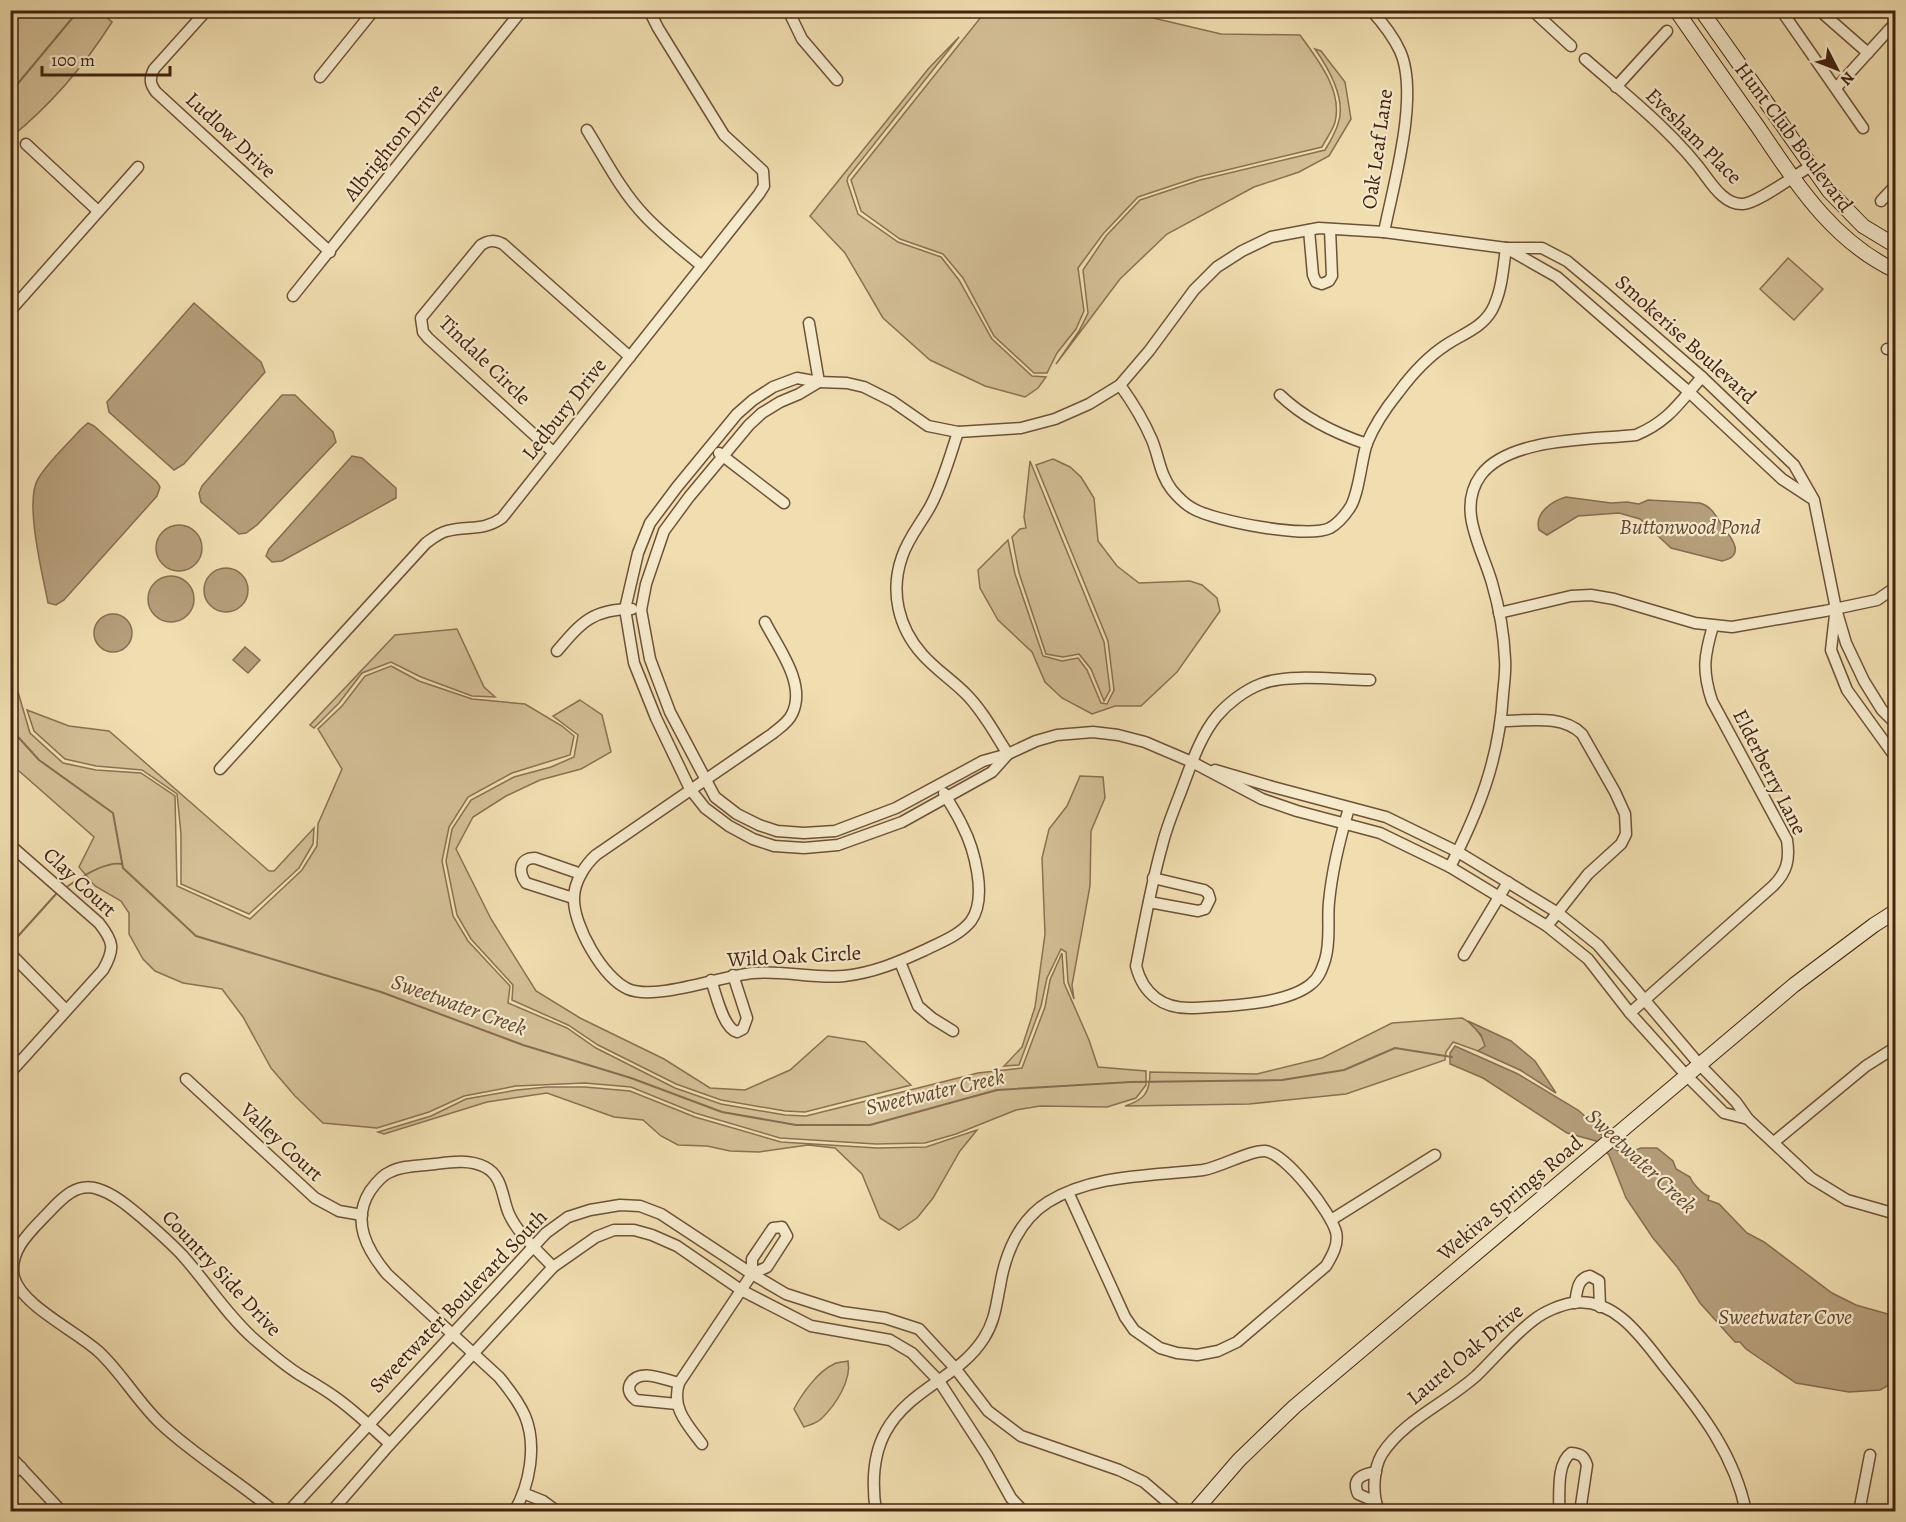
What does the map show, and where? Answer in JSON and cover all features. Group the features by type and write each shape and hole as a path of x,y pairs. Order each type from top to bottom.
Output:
{"main road":[{"name":"Hunt Club Boulevard","path":"1676,10 1813,205 1843,236 1876,262 1896,271"},
{"name":"Hunt Club Boulevard","path":"1701,10 1811,166 1845,209 1863,226 1896,246"},
{"name":"Wekiva Springs Road","path":"1194,1512 1239,1460 1294,1407 1699,1064 1794,986 1896,911"}],"street":[{"name":"Ludlow Drive","path":"207,10 154,69 150,77 150,85 330,252"},
{"path":"320,77 374,10"},
{"name":"Albrighton Drive","path":"293,296 522,10"},
{"name":"Ledbury Drive","path":"220,769 426,543 438,534 448,531 480,528 496,522 516,502 764,186 765,177 759,167 723,135 663,37 650,10"},
{"path":"788,10 802,39 837,80"},
{"name":"Oak Leaf Lane","path":"1371,10 1390,34 1401,53 1407,86 1404,130 1384,232"},
{"path":"1781,10 1863,128"},
{"path":"1820,10 1868,53"},
{"path":"1536,12 1571,46"},
{"path":"1836,88 1896,22"},
{"name":"Evesham Place","path":"1616,87 1667,32"},
{"name":"Evesham Place","path":"1585,59 1692,156 1717,192 1727,200 1740,205 1753,202 1811,166"},
{"path":"587,130 627,194 644,215 702,266"},
{"path":"26,144 98,212"},
{"path":"10,311 138,167"},
{"path":"1881,201 1896,185"},
{"path":"1309,230 1313,275 1316,282 1322,284 1329,281 1332,276 1330,229"},
{"name":"Smokerise Boulevard","path":"1008,754 992,772 902,822 838,845 774,846 753,839 729,826 705,808 690,789 656,718 634,663 625,609 639,553 650,523 737,414 773,387 797,378 864,387 892,401 928,426 958,432 1021,428 1055,419 1089,404 1120,385 1149,351 1194,290 1217,267 1242,251 1271,237 1309,230 1330,229 1384,232 1506,248 1542,248 1567,261 1604,291 1701,377 1794,465 1814,500 1831,610 1831,650 1847,690 1896,758"},
{"name":"Tindale Circle","path":"554,452 428,338 423,332 422,318 481,245 495,240 503,244 630,357"},
{"path":"1120,385 1140,414 1153,442 1161,472 1172,490 1193,508 1216,518 1281,530 1329,529 1352,507 1367,444 1387,408 1410,376 1447,344 1469,333 1492,310 1500,288 1506,248"},
{"name":"Smokerise Boulevard","path":"1506,248 1557,277 1689,392 1782,479 1814,500"},
{"path":"1591,306 1604,291"},
{"path":"809,323 819,382 762,413 749,425 689,497 664,531 654,558 641,610 650,659 670,712 715,797 737,814 777,831 804,833 835,831 896,808 982,760 1008,754 1036,741 1057,735 1093,732 1145,742 1192,762 1262,799 1380,833 1450,867 1547,926 1588,959 1630,1013 1724,1113 1748,1119"},
{"path":"1450,867 1474,821 1487,785 1496,755 1502,721 1505,659 1499,613 1492,583 1474,533 1470,514 1470,496 1481,475 1494,462 1511,453 1534,446 1636,435 1643,432 1664,420 1701,377"},
{"path":"1280,395 1293,407 1326,428 1367,444"},
{"path":"958,432 932,504 902,554 896,576 896,597 903,627 913,644 923,656 967,695 1008,754"},
{"path":"712,447 784,503"},
{"path":"1499,613 1571,596 1591,595 1614,599 1695,623 1732,627 1877,600 1896,587"},
{"path":"557,651 584,620 594,615 610,610 641,610"},
{"name":"Smokerise Boulevard","path":"1831,610 1864,681 1875,699 1896,724"},
{"path":"581,874 535,858 529,858 523,862 520,869 521,876 526,883 573,898 581,874 596,855 785,724 792,714 797,695 794,678 765,622"},
{"name":"Elderberry Lane","path":"1630,1013 1782,877 1788,865 1786,840 1712,701 1706,683 1705,652 1713,626"},
{"path":"1349,808 1332,877 1329,903 1329,944 1326,959 1313,982 1284,998 1229,1006 1188,1008 1172,1006 1146,991 1136,966 1153,878 1162,843 1192,762 1216,717 1239,697 1262,683 1284,679 1370,680"},
{"path":"1860,710 1875,699"},
{"path":"1502,721 1553,721 1566,723 1576,728 1582,734 1625,814 1626,834 1622,844 1588,874 1547,926"},
{"path":"1192,762 1263,785 1386,817 1458,852 1558,913 1598,945 1699,1064 1736,1102 1748,1119 1810,1178 1847,1200 1896,1214"},
{"name":"Wild Oak Circle","path":"573,898 577,919 597,959 609,974 626,988 642,993 733,975 789,973 842,976 877,970 951,938 971,921 978,904 977,870 973,855 962,823 939,785"},
{"path":"835,831 838,845"},
{"name":"Clay Court","path":"10,844 99,923 109,935 112,945 109,959 103,970 10,1072"},
{"path":"1149,902 1198,911 1205,909 1210,899 1204,890 1153,878"},
{"path":"1464,955 1508,882"},
{"path":"10,953 66,1010"},
{"path":"900,962 918,1006 953,1031"},
{"path":"711,980 727,1024 737,1032 743,1029 747,1018 733,975"},
{"path":"1774,1142 1866,1066 1896,1047"},
{"name":"Valley Court","path":"186,1079 315,1198 339,1211 362,1215"},
{"path":"876,1512 873,1490 876,1456 885,1432 907,1404 972,1354 984,1338 995,1317 1005,1262 1013,1241 1023,1224 1046,1203 1068,1192 1090,1183 1217,1167 1264,1151 1273,1153 1293,1168 1331,1220 1337,1234 1334,1252 1326,1266 1237,1342 1218,1351 1197,1354 1177,1353 1160,1348 1134,1330 1125,1317 1068,1192"},
{"path":"1331,1220 1435,1155"},
{"path":"514,1512 523,1493 529,1467 531,1436 525,1416 514,1396 499,1377 387,1274 372,1255 362,1229 366,1198 375,1184 388,1172 404,1167 456,1161 486,1167 501,1185 509,1213 516,1227 553,1267"},
{"name":"Country Side Drive","path":"275,1512 231,1477 185,1445 159,1422 96,1349 29,1300 18,1288 13,1269 16,1252 24,1239 60,1199 74,1190 88,1187 100,1190 131,1208 162,1234 251,1336 272,1355 335,1396 390,1444"},
{"name":"Sweetwater Boulevard South","path":"288,1512 546,1233 567,1217 620,1205 640,1206 661,1214 786,1294 842,1312 885,1318 919,1329 955,1368 988,1411 1021,1436 1119,1470 1144,1482 1179,1512"},
{"path":"331,1512 390,1444 553,1267 596,1237 614,1230 634,1230 677,1246 741,1290 811,1326 890,1340 912,1353 939,1381 987,1455 1011,1498 1024,1512"},
{"path":"702,1444 681,1416 676,1393 679,1383 752,1274"},
{"path":"1575,1303 1582,1279 1590,1275 1599,1281 1600,1306"},
{"name":"Laurel Oak Drive","path":"1377,1507 1374,1478 1381,1456 1398,1435 1474,1377 1537,1317 1575,1303 1593,1304 1610,1310 1632,1326 1703,1415 1722,1445 1744,1498 1746,1512"},
{"path":"677,1404 636,1400 629,1389 631,1382 638,1376 648,1375 679,1383"},
{"path":"1559,1512 1562,1465 1571,1453 1580,1454 1585,1458 1587,1465 1580,1512"},
{"path":"1858,1512 1870,1455"},
{"path":"10,1456 62,1512"},
{"path":"10,1476 21,1467"},
{"path":"1376,1472 1365,1474 1357,1479 1355,1485 1358,1494 1377,1507"},
{"path":"523,1493 543,1501 558,1512"}],"shaded area":[{"path":"994,10 1133,11 1221,34 1300,35 1327,76 1335,98 1335,122 1322,147 1198,177 1138,197 1103,234 1078,268 1084,311 1076,329 1057,353 1047,373 1034,373 994,336 963,278 943,254 900,239 861,211 851,180 981,17"},
{"path":"10,11 99,11 112,22 66,84 40,112 11,137"},
{"path":"959,37 847,181 858,214 898,242 941,257 959,280 992,339 1032,376 1046,377 1038,388 1025,397 985,386 930,360 883,318 845,253 810,216 929,68"},
{"path":"1315,49 1321,51 1345,82 1351,119 1329,156 1299,172 1254,187 1167,234 1120,279 1056,364 1079,331 1088,313 1083,270 1106,236 1140,200 1200,180 1325,150 1338,124 1340,105 1331,75"},
{"path":"1788,258 1823,289 1794,320 1760,289"},
{"path":"1053,459 1070,467 1081,477 1094,498 1098,541 1117,566 1139,583 1190,581 1202,585 1217,598 1220,611 1177,672 1141,706 1115,706 1092,714 1062,698 1045,682 1032,652 998,620 980,588 978,570 1008,540 1015,574 1043,656 1062,661 1078,658 1087,670 1101,703 1107,704 1114,690 1108,641 1036,465"},
{"path":"1030,461 1104,642 1110,690 1104,701 1091,669 1079,654 1063,657 1046,654 1019,573 1012,537 1020,529 1026,528 1024,517"},
{"path":"457,629 484,687 495,697 472,696 421,677 391,662 362,673 339,703 314,728 310,725 395,635"},
{"path":"391,666 419,681 472,699 525,704 562,726 574,736 570,755 512,773 468,797 449,827 442,861 453,916 468,941 510,986 508,1003 567,1028 596,1048 675,1088 721,1104 785,1115 806,1116 978,1073 1022,1068 1045,1007 1050,980 1062,953 1064,983 1098,1067 1146,1071 1146,1085 1136,1098 1107,1107 1040,1106 1016,1110 956,1134 925,1143 876,1144 780,1138 695,1113 631,1087 585,1083 516,1086 464,1096 429,1112 377,1128 323,1123 271,1068 243,1017 222,989 183,983 155,971 143,959 129,934 129,913 121,901 95,886 79,867 94,837 11,764 11,668 30,733 63,763 96,770 141,773 175,796 177,886 250,919 302,870 317,846 318,824 342,769 318,729 342,706 365,676"},
{"path":"580,700 602,715 611,752 581,769 540,780 506,796 473,817 456,849 491,919 536,991 580,1018 664,1059 710,1088 745,1090 790,1070 828,1036 865,1042 911,1085 805,1112 785,1111 721,1100 676,1084 598,1045 568,1025 512,1000 513,985 471,939 457,915 446,861 452,829 471,800 514,777 551,767 574,757 578,735 553,716"},
{"path":"27,710 69,726 109,731 269,871 274,871 314,828 313,844 299,868 249,914 181,884 181,834 177,794 142,770 96,766 65,759 34,731"},
{"path":"1080,776 1103,777 1105,798 1091,831 1090,886 1072,985 1074,999 1068,982 1066,952 1061,949 1047,978 1041,1006 1019,1065 1004,1066 1022,1047 1035,1007 1045,934 1042,858 1049,829 1067,806"},
{"path":"1462,1018 1477,1030 1486,1046 1478,1051 1453,1042 1446,1052 1445,1060 1346,1094 1249,1104 1125,1106 1145,1095 1150,1072 1257,1074 1322,1058 1392,1023"},
{"path":"547,1087 585,1087 630,1091 695,1117 781,1142 877,1148 926,1147 977,1130 960,1151 933,1198 917,1218 899,1230 880,1218 862,1174 835,1148 808,1145 759,1152 678,1145 661,1136 643,1120 614,1117 547,1093 487,1102 384,1134 378,1132 431,1116 466,1099"},
{"path":"848,1361 849,1368 845,1384 837,1400 819,1420 804,1427 794,1409 801,1397 828,1367"}],"water":[{"path":"194,303 261,362 265,372 184,464 174,470 109,412 107,402"},
{"path":"282,395 295,395 333,432 336,442 257,525 246,533 239,534 201,502 199,493 202,486"},
{"path":"88,423 160,487 157,496 64,600 56,605 48,603 39,558 34,521 34,490 47,466"},
{"path":"352,456 362,458 396,488 396,498 282,561 272,562 266,556 269,549"},
{"name":"Buttonwood Pond","path":"1566,497 1611,503 1639,504 1648,500 1700,503 1714,513 1733,541 1734,555 1722,561 1671,548 1640,519 1619,513 1578,516 1547,535 1539,530 1539,518 1545,509 1555,501"},
{"path":"179,525 195,532 202,548 195,564 179,571 163,564 156,548 163,532"},
{"path":"226,568 234,569 242,574 247,582 247,598 242,606 234,611 226,612 218,611 210,606 205,598 204,590 205,582 210,574 218,569"},
{"path":"171,576 187,583 194,599 187,615 171,622 155,615 148,599 155,583"},
{"path":"113,614 126,620 132,633 126,646 113,652 100,646 94,633 100,620"},
{"path":"245,647 260,660 248,673 233,660"},
{"path":"1468,1021 1511,1041 1535,1061 1556,1093 1520,1070 1478,1051 1485,1046 1481,1035"},
{"name":"Sweetwater Cove","path":"1455,1046 1518,1074 1578,1110 1594,1124 1616,1150 1628,1153 1641,1148 1657,1148 1673,1161 1676,1169 1690,1177 1698,1189 1709,1196 1708,1200 1719,1204 1747,1233 1764,1242 1832,1293 1856,1305 1895,1316 1895,1385 1889,1385 1880,1390 1849,1392 1796,1383 1746,1349 1740,1342 1735,1342 1700,1303 1678,1268 1653,1238 1626,1198 1609,1155 1596,1141 1567,1133 1483,1078 1450,1064 1450,1053"}],"waterway":[{"name":"Sweetwater Creek","path":"10,93 79,10"},
{"name":"Sweetwater Creek","path":"10,728 39,760 113,813 123,868 196,936 381,992 523,1045 631,1078 722,1112 796,1125 870,1125 997,1090 1131,1082 1282,1080 1344,1070 1395,1048 1452,1057"},
{"path":"68,886 101,867 122,864"},
{"path":"11,944 56,894"}]}
